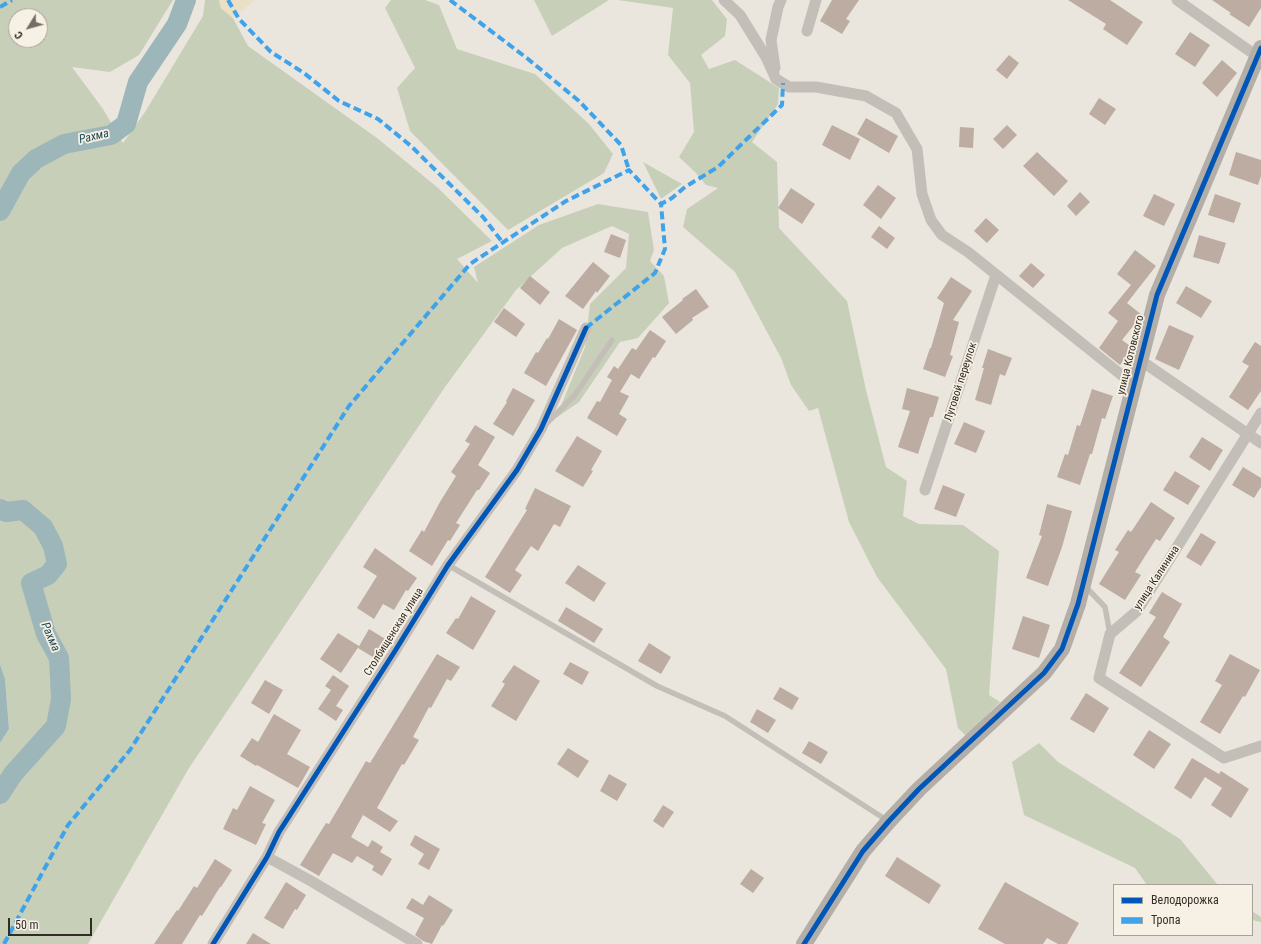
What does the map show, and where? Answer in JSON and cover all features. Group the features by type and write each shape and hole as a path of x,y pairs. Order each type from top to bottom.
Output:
{"street":[{"path":"724,0 740,15 766,58 776,79 789,87 816,87 866,96 896,113 917,149 922,194 931,220 942,235 968,252 1134,385"},
{"path":"776,79 771,40 778,7 781,0"},
{"path":"807,31 816,0"},
{"path":"1177,0 1260,55"},
{"name":"улица Котовского","path":"804,944 863,851 888,821 919,789 1044,673 1062,649 1078,604 1157,295 1260,55"},
{"name":"Луговой переулок","path":"925,490 996,275"},
{"name":"Столбищенская улица","path":"213,944 267,857 279,832 395,651 448,565 517,470 541,429 586,328"},
{"path":"1140,360 1261,443"},
{"name":"улица Калинина","path":"1110,634 1138,612 1261,413"},
{"path":"1110,634 1099,678 1224,758 1261,746"},
{"path":"267,857 311,881 417,944"}],"lane":[{"path":"541,429 575,395 612,340"},
{"path":"448,565 658,686 725,716 888,821"},
{"path":"1083,584 1105,607 1110,634"}],"green space":[{"path":"0,0 173,0 139,55 110,72 72,67 103,109 123,143 145,112 203,16 205,0 219,0 221,8 233,18 248,46 377,138 437,187 492,241 457,259 478,283 474,267 539,225 598,204 648,212 654,250 650,261 664,276 669,303 638,338 620,342 579,402 556,418 585,347 590,304 626,268 629,234 612,226 562,248 516,290 445,387 189,768 88,944 0,944 0,743 9,729 5,679 0,664"},
{"path":"391,0 425,0 439,5 457,49 535,74 589,124 613,154 604,173 508,230 410,131 397,88 415,68 385,8"},
{"path":"534,0 609,0 552,36"},
{"path":"618,0 712,0 727,19 725,36 701,55 709,69 735,60 779,88 778,104 752,142 777,162 779,228 847,301 866,390 886,467 907,481 903,516 919,524 963,525 999,551 989,695 1000,702 966,736 958,728 946,669 877,577 849,522 818,408 809,411 791,385 781,358 735,272 683,227 687,209 718,188 706,185 679,157 694,132 690,83 668,55 673,8"},
{"path":"643,162 682,184 661,199"},
{"path":"1039,743 1058,762 1180,839 1217,884 1146,884 1135,868 1024,815 1012,762"},
{"path":"1253,912 1261,917 1261,922 1253,920"}],"sand":[{"path":"219,0 255,0 233,18 221,8"}],"water":[{"path":"0,664 5,679 9,729 0,743"}],"building":[{"path":"832,0 859,0 846,19 850,21 842,34 820,21"},
{"path":"1068,0 1110,0 1143,22 1127,45 1103,29 1106,24"},
{"path":"1212,0 1261,0 1261,8 1249,27 1229,14 1231,13"},
{"path":"1190,32 1210,45 1195,67 1175,54"},
{"path":"1009,55 1019,63 1007,79 996,70"},
{"path":"1222,60 1237,73 1217,97 1202,83"},
{"path":"1099,98 1116,109 1105,125 1089,114"},
{"path":"866,118 898,136 889,153 857,134"},
{"path":"832,125 860,139 850,160 822,145"},
{"path":"1007,125 1017,135 1003,149 993,139"},
{"path":"960,127 974,128 973,148 959,147"},
{"path":"1037,152 1068,181 1054,196 1023,166"},
{"path":"1236,152 1261,160 1261,176 1258,185 1229,175"},
{"path":"878,185 896,198 881,219 863,205"},
{"path":"791,188 815,204 802,224 778,208"},
{"path":"1080,192 1090,202 1076,216 1067,206"},
{"path":"1154,194 1175,204 1164,226 1143,216"},
{"path":"1215,194 1241,203 1234,223 1208,215"},
{"path":"986,218 999,230 987,243 974,231"},
{"path":"879,226 895,238 887,249 871,237"},
{"path":"611,234 626,240 620,258 604,252"},
{"path":"1199,235 1226,243 1219,264 1193,257"},
{"path":"1135,250 1156,266 1127,303 1142,315 1122,340 1133,348 1120,365 1099,348 1118,321 1108,313 1131,285 1117,274"},
{"path":"593,262 610,276 597,293 596,291 583,309 565,296"},
{"path":"1031,263 1045,275 1033,288 1019,276"},
{"path":"530,276 550,292 540,305 520,288"},
{"path":"951,277 972,291 953,320 959,322 950,355 953,356 945,377 923,369 931,348 944,303 937,298"},
{"path":"1186,286 1212,301 1201,318 1176,303"},
{"path":"696,289 709,307 692,318 693,320 676,334 662,317"},
{"path":"504,308 525,324 516,337 494,322"},
{"path":"559,319 577,330 546,386 524,373 536,352 538,353 547,338 548,339"},
{"path":"1169,325 1194,336 1179,370 1155,359"},
{"path":"650,330 666,341 655,358 653,357 639,379 631,374 620,392 629,396 619,414 627,419 617,436 587,418 597,401 600,402 612,380 607,377 614,366 618,369 632,348 636,350"},
{"path":"1255,342 1261,346 1261,391 1248,410 1229,397 1249,366 1242,362"},
{"path":"988,349 1012,358 1005,376 1000,374 991,405 975,400"},
{"path":"513,388 535,400 513,436 493,424 507,402 506,401"},
{"path":"907,388 939,397 933,417 930,417 918,454 898,447 910,411 902,409"},
{"path":"1092,389 1113,396 1105,419 1102,418 1092,454 1090,454 1080,485 1057,477 1065,454 1068,455 1077,425 1080,426"},
{"path":"964,422 985,431 976,453 954,444"},
{"path":"475,425 495,437 478,465 490,473 456,523 460,525 450,541 448,540 432,566 409,551 422,530 424,532 456,476 451,472 470,444 465,441"},
{"path":"577,436 602,451 591,470 593,471 583,487 555,471"},
{"path":"1202,437 1223,450 1210,471 1189,457"},
{"path":"1243,467 1261,478 1261,487 1254,498 1232,485"},
{"path":"1175,471 1200,486 1188,505 1163,490"},
{"path":"943,485 965,494 956,517 934,509"},
{"path":"535,488 571,506 560,527 554,524 538,551 531,546 515,570 522,575 510,593 485,577 527,510 525,509"},
{"path":"1151,502 1175,518 1160,541 1156,539 1135,572 1141,575 1125,600 1099,584 1119,552 1115,550 1128,530 1131,532"},
{"path":"1047,504 1072,511 1062,547 1048,586 1026,578 1042,536 1039,535"},
{"path":"1201,533 1216,542 1201,566 1186,557"},
{"path":"375,548 417,578 408,591 406,590 394,610 383,604 374,619 357,608 377,576 363,567"},
{"path":"578,565 606,583 594,602 565,583"},
{"path":"1162,592 1182,604 1163,637 1170,642 1141,687 1119,673 1156,617 1149,613"},
{"path":"471,596 496,611 473,650 446,633 456,618 458,619"},
{"path":"566,607 603,629 594,643 558,621"},
{"path":"1023,616 1050,625 1039,658 1012,649"},
{"path":"369,629 387,640 376,659 358,648"},
{"path":"338,633 359,646 341,673 320,659"},
{"path":"649,643 671,657 661,674 638,661"},
{"path":"437,654 460,667 451,681 447,679 431,708 429,707 413,737 419,740 404,765 402,764 377,808 398,821 390,832 363,815 351,837 368,847 372,840 383,847 380,852 392,859 382,876 372,870 374,866 357,856 352,863 333,853 319,876 300,865 326,823 329,824 366,761 370,763"},
{"path":"1230,654 1260,670 1245,697 1243,696 1220,734 1200,722 1222,685 1215,681"},
{"path":"570,662 589,672 582,685 563,674"},
{"path":"514,665 540,681 516,721 491,706 505,684 502,682"},
{"path":"333,675 349,686 336,706 343,710 336,721 318,709 331,690 325,686"},
{"path":"265,680 283,690 269,714 251,703"},
{"path":"780,687 799,698 792,710 773,699"},
{"path":"1086,693 1109,708 1094,733 1070,719"},
{"path":"757,709 776,720 768,733 750,722"},
{"path":"274,714 301,730 287,754 310,767 298,788 240,756 252,738 258,742"},
{"path":"1149,730 1171,744 1154,769 1133,755"},
{"path":"809,741 828,752 821,764 802,753"},
{"path":"568,748 589,761 578,778 557,764"},
{"path":"1192,758 1219,774 1221,771 1249,789 1231,818 1211,805 1222,788 1205,777 1191,799 1174,788"},
{"path":"609,774 627,784 617,801 600,791"},
{"path":"250,786 275,800 262,823 266,824 256,845 223,829 233,808 237,810"},
{"path":"663,805 674,812 663,828 653,821"},
{"path":"415,835 440,849 429,870 418,864 424,854 410,845"},
{"path":"897,857 941,885 929,904 885,876"},
{"path":"215,859 232,870 202,916 200,915 182,944 154,944 194,886 197,888"},
{"path":"751,869 764,878 753,893 740,884"},
{"path":"286,882 306,895 297,910 295,909 283,929 264,918"},
{"path":"1005,882 1079,923 1067,944 1058,944 1047,938 1043,944 1005,944 978,929"},
{"path":"429,895 453,910 443,926 442,925 432,944 423,941 415,935 424,918 406,908 412,898 423,905"},
{"path":"253,933 271,944 246,944"}],"waterway":[{"name":"Рахма","path":"0,211 21,173 36,159 64,144 111,135 126,124 138,82 177,24 186,0"},
{"name":"Рахма","path":"0,509 6,512 23,510 43,527 53,546 57,564 48,575 31,583 46,634 59,658 61,699 56,726 13,774 0,794"}],"marked path":[{"path":"0,7 12,0"},
{"path":"228,0 239,19 271,52 304,73 339,101 378,119 411,146 483,217 503,243"},
{"path":"450,0 528,59 579,101 621,145 629,170"},
{"path":"4,944 68,825 130,750 349,406 470,264 566,201 629,170 661,204 672,198 685,187 718,167 782,105 783,83"},
{"path":"586,328 655,273 665,249 661,204"}],"cycle path":[{"path":"804,944 863,851 889,821 919,789 1044,673 1062,649 1078,604 1157,295 1261,48"},
{"path":"213,944 267,857 279,832 395,651 448,565 517,470 541,429 586,328"}]}
